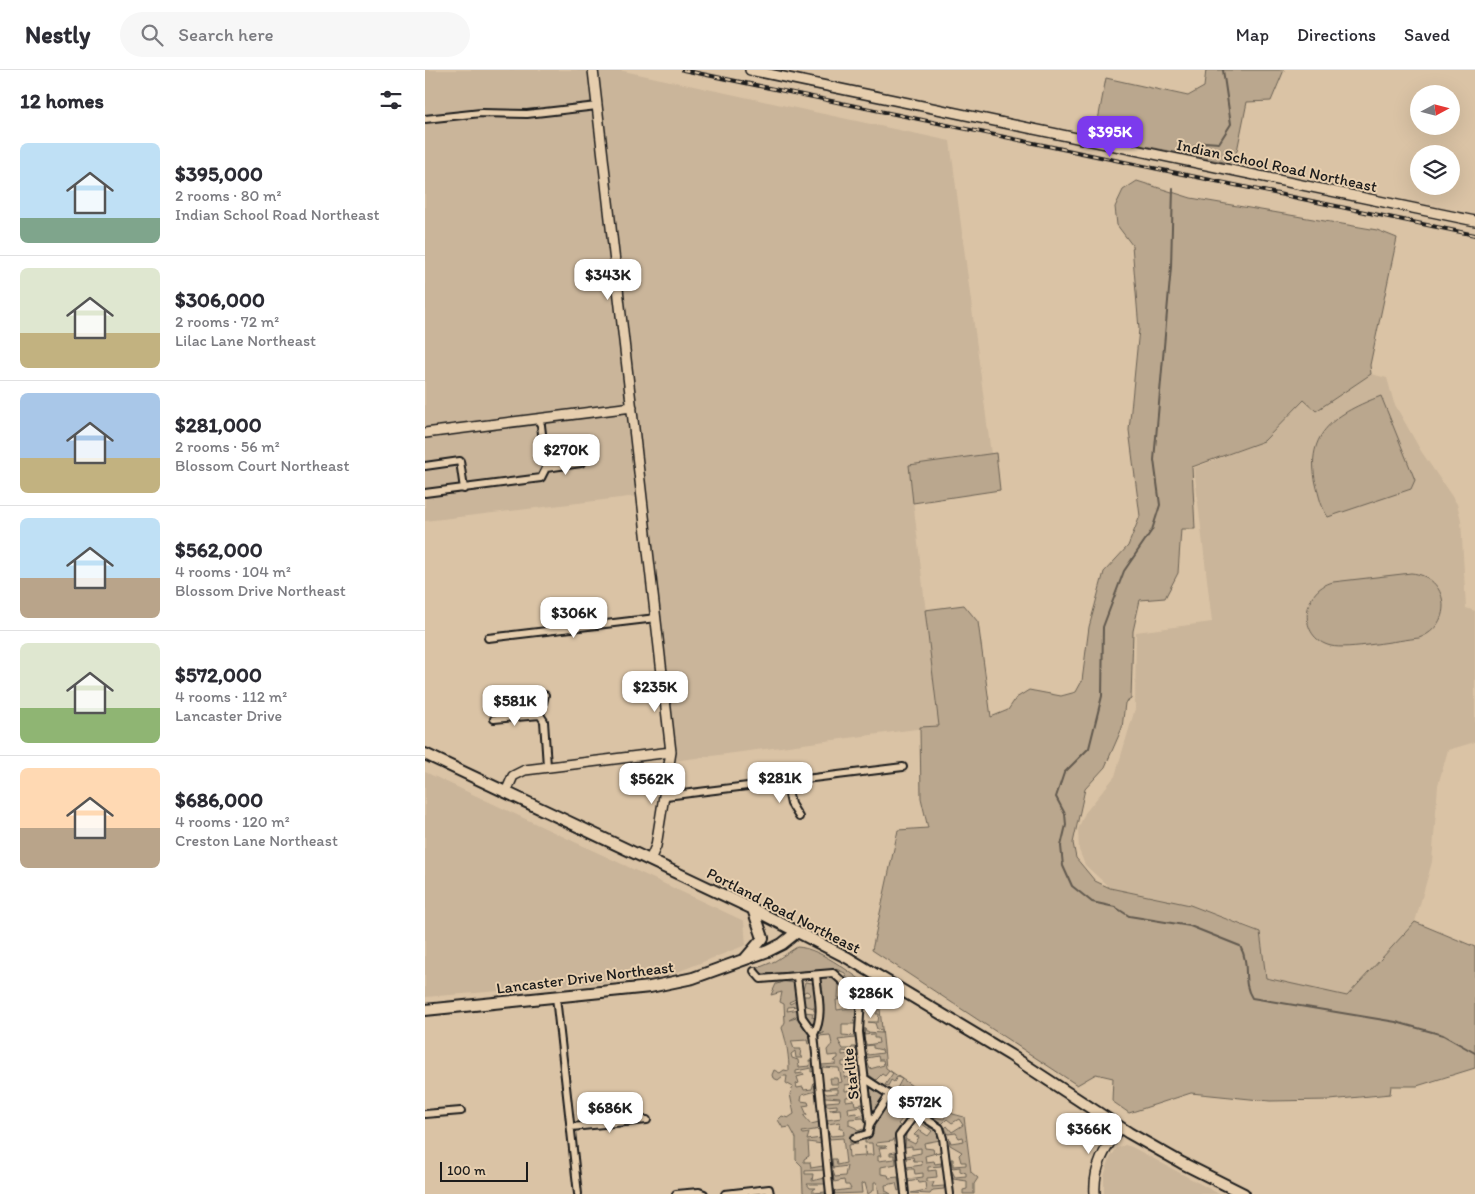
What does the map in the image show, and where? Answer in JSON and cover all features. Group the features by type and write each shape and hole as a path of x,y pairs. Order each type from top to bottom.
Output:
{"main road":[{"name":"Portland Road Northeast","path":"425,754 797,932 914,996 1010,1055 1120,1127 1181,1163 1244,1194"},
{"path":"743,961 763,938 753,910"},
{"name":"Lancaster Drive Northeast","path":"425,1010 670,983 743,961 782,944 797,932"}],"street":[{"path":"593,70 671,752 656,846 650,860"},
{"name":"Indian School Road Northeast","path":"750,70 1475,221"},
{"path":"425,119 481,113 539,113 597,106"},
{"path":"425,433 632,407"},
{"path":"425,493 541,478 546,468 541,425 537,420"},
{"path":"425,466 460,461 464,489"},
{"path":"546,468 581,463"},
{"path":"488,638 656,618"},
{"path":"545,695 540,715 543,721 547,766"},
{"path":"494,719 540,715"},
{"path":"506,792 510,781 517,773 547,766 671,752"},
{"path":"665,796 903,767"},
{"path":"786,781 791,804 799,817"},
{"name":"Starlite","path":"753,971 761,979 833,973 861,998 859,1032 870,1124"},
{"path":"814,1034 820,1023 816,975"},
{"path":"797,977 802,1017 814,1034 830,1194"},
{"path":"556,997 578,1194"},
{"path":"864,1078 916,1112 942,1132 950,1194"},
{"path":"854,1138 868,1134 870,1124 889,1095"},
{"path":"425,1114 461,1111"},
{"path":"905,1194 899,1136 916,1112"},
{"path":"571,1127 647,1120"},
{"path":"1095,1194 1095,1175 1099,1161 1120,1127"},
{"path":"725,1194 769,1189 770,1194"},
{"path":"676,1194 699,1192 704,1194"}],"shaded area":[{"path":"425,70 619,70 950,141 991,454 909,465 939,726 666,762 637,496 425,521"},
{"path":"1206,70 1284,70 1271,101 1247,102 1237,151 1229,163 1095,136 1106,78 1188,96 1204,87"},
{"path":"1137,181 1191,198 1377,230 1397,238 1370,365 1371,374 1316,411 1304,400 1264,441 1192,467 1195,529 1181,529 1178,573 1165,598 1140,600 1133,631 1131,699 1125,703 1122,728 1105,767 1085,789 1073,843 1076,858 1095,881 1110,888 1190,905 1260,932 1266,978 1347,996 1415,922 1475,947 1475,1068 1417,1086 1391,1086 1390,1094 1330,1100 1270,1101 1191,1093 1129,1113 1112,1101 1113,1078 1096,1074 1077,1085 872,950 898,830 928,828 921,798 920,727 939,726 925,610 964,605 978,622 991,717 1008,710 1016,698 1029,690 1061,696 1076,692 1082,681 1089,627 1104,572 1128,546 1140,516 1129,430 1139,329 1132,245 1117,225 1115,207 1123,190"},
{"path":"1371,374 1387,378 1394,403 1421,451 1457,504 1461,520 1466,608 1475,611 1475,742 1448,750 1438,785 1432,862 1415,922 1347,996 1265,978 1260,932 1248,926 1190,905 1110,888 1085,865 1079,850 1078,829 1085,813 1115,776 1135,709 1136,632 1212,622 1194,468 1264,441 1304,400 1316,411"},
{"path":"1381,396 1415,480 1411,489 1328,517 1319,497 1314,466 1315,451 1320,438 1338,418"},
{"path":"996,453 1000,490 913,503 909,465"},
{"path":"1411,573 1424,576 1440,591 1443,602 1442,613 1438,623 1431,632 1419,638 1349,647 1331,646 1320,641 1312,634 1307,614 1309,604 1314,594 1322,587 1333,582"},
{"path":"425,772 744,921 746,945 662,978 425,997"},
{"path":"797,947 817,953 839,965 878,992 879,1000 875,1004 867,1003 845,973 836,969 762,974 758,968 775,961"},
{"path":"833,976 839,985 838,998 843,998 844,990 853,998 836,1000 837,1010 856,1007 855,1024 842,1024 842,1035 855,1036 855,1038 838,1040 843,1049 855,1047 856,1053 842,1051 842,1055 851,1054 850,1060 857,1058 858,1067 856,1061 842,1062 842,1066 846,1067 844,1078 858,1076 858,1078 849,1080 853,1084 845,1085 845,1091 853,1090 854,1094 861,1095 846,1097 846,1101 854,1100 855,1105 863,1104 864,1112 861,1106 848,1108 849,1114 856,1113 857,1116 864,1114 865,1121 863,1118 849,1119 849,1125 858,1131 863,1129 866,1131 857,1136 850,1136 850,1143 858,1144 848,1145 849,1157 865,1156 865,1146 866,1155 873,1155 872,1143 865,1143 865,1140 873,1134 873,1124 890,1099 908,1112 898,1124 900,1126 893,1141 876,1143 877,1146 887,1147 879,1148 881,1156 878,1156 878,1161 894,1159 894,1155 890,1155 890,1153 895,1152 896,1164 881,1167 881,1174 888,1175 889,1178 898,1177 900,1190 898,1191 896,1183 885,1185 886,1191 891,1194 879,1194 877,1182 874,1182 874,1190 868,1194 865,1183 861,1184 862,1193 835,1194 834,1189 836,1191 851,1189 849,1185 845,1185 844,1180 834,1182 833,1171 835,1177 845,1176 847,1166 833,1168 832,1159 836,1159 837,1165 846,1163 843,1138 829,1139 828,1132 831,1136 844,1135 843,1128 839,1128 840,1122 828,1124 827,1120 841,1118 840,1109 830,1110 837,1108 837,1105 827,1106 826,1102 839,1101 840,1098 825,1097 824,1092 827,1094 838,1093 838,1089 824,1089 838,1087 838,1084 831,1084 830,1078 837,1078 838,1083 842,1082 839,1068 821,1067 821,1065 836,1064 836,1061 833,1061 838,1058 838,1055 828,1056 827,1050 832,1044 830,1035 819,1036 818,1042 817,1034 824,1033 818,1032 816,1027 813,1028 807,1023 804,1012 813,1013 812,1017 815,1018 819,1012 814,1011 814,1008 803,1005 802,996 809,996 810,993 806,991 802,994 805,982 819,984 819,978"},
{"path":"781,981 794,983 797,986 798,998 789,1002 790,1004 798,1000 799,1006 788,1007 787,1011 800,1009 800,1014 789,1020 800,1017 809,1034 811,1043 808,1044 807,1040 791,1041 794,1049 801,1049 800,1056 803,1058 796,1058 795,1051 791,1054 792,1058 798,1060 799,1067 810,1066 809,1060 813,1060 814,1071 811,1072 811,1068 796,1071 796,1074 803,1073 804,1075 797,1077 799,1083 796,1084 797,1088 803,1087 804,1090 812,1089 814,1082 816,1091 802,1095 801,1101 808,1102 809,1105 803,1106 807,1115 804,1116 811,1124 819,1122 820,1129 802,1132 803,1134 809,1133 807,1140 821,1138 822,1144 808,1142 809,1156 804,1159 804,1162 810,1162 811,1168 823,1166 824,1170 805,1171 805,1174 813,1174 812,1181 825,1178 825,1184 807,1184 810,1188 816,1188 813,1190 813,1193 826,1192 827,1194 805,1194 803,1192 802,1166 796,1160 796,1138 790,1127 783,1128 778,1120 782,1116 788,1118 794,1114 790,1094 793,1087 786,1083 787,1076 783,1076 778,1080 773,1078 772,1075 774,1070 780,1073 784,1070 789,1071 789,1060 782,1028 785,1022 784,1004 780,1002 782,992 771,995 776,984 781,983"},
{"path":"880,1009 886,1068 953,1114 964,1117 971,1172 978,1178 974,1184 974,1194 963,1194 963,1190 967,1189 967,1181 953,1179 952,1171 955,1177 966,1176 966,1173 960,1171 960,1167 952,1168 951,1159 953,1159 953,1166 966,1165 966,1162 961,1162 959,1155 962,1152 950,1145 949,1138 951,1143 964,1141 963,1137 959,1138 956,1133 948,1134 945,1128 947,1126 952,1132 963,1125 959,1119 952,1123 947,1119 942,1124 933,1117 944,1119 947,1113 938,1107 931,1116 928,1114 934,1108 931,1106 926,1112 917,1107 922,1108 927,1100 925,1099 923,1102 918,1099 921,1093 914,1088 906,1100 901,1097 905,1097 911,1087 908,1086 906,1089 901,1087 897,1093 893,1090 896,1090 902,1079 897,1077 894,1082 891,1080 888,1086 885,1085 893,1073 889,1071 885,1076 882,1074 876,1080 868,1074 867,1061 870,1069 884,1065 883,1060 879,1060 878,1056 867,1058 866,1052 868,1055 883,1053 882,1050 873,1048 873,1045 865,1046 864,1041 867,1045 879,1043 878,1038 874,1038 874,1034 864,1035 865,1028 866,1032 882,1033 882,1030 877,1029 875,1023 868,1022 878,1022 879,1014 876,1014"},
{"path":"870,1086 885,1096 873,1114"},
{"path":"916,1117 930,1124 929,1128 934,1128 940,1140 924,1143 925,1148 933,1149 934,1153 940,1152 925,1156 926,1162 934,1161 935,1164 941,1163 941,1166 928,1167 928,1171 936,1170 937,1177 927,1178 927,1181 934,1182 932,1187 944,1186 944,1189 933,1190 930,1194 911,1193 926,1190 925,1182 919,1183 918,1180 908,1182 908,1179 923,1177 923,1173 915,1174 914,1169 908,1169 907,1167 922,1165 921,1161 914,1161 913,1157 906,1158 906,1156 921,1153 921,1148 912,1149 912,1146 905,1147 906,1139 915,1144 919,1137 914,1135 919,1130 928,1136 932,1131 915,1119"},
{"path":"1125,1145 1219,1194 1104,1194 1104,1176 1110,1158 1117,1148"}],"waterway":[{"path":"1183,151 1205,142 1219,143 1231,124 1223,70"},
{"path":"1173,188 1171,267 1154,460 1160,505 1152,530 1124,571 1103,627 1102,696 1089,748 1064,773 1056,797 1065,814 1066,825 1061,846 1063,866 1072,886 1092,902 1115,907 1129,916 1190,926 1240,946 1245,960 1247,986 1252,998 1396,1022 1443,1035 1475,1053"}],"railway":[{"path":"683,70 1475,235"}]}
